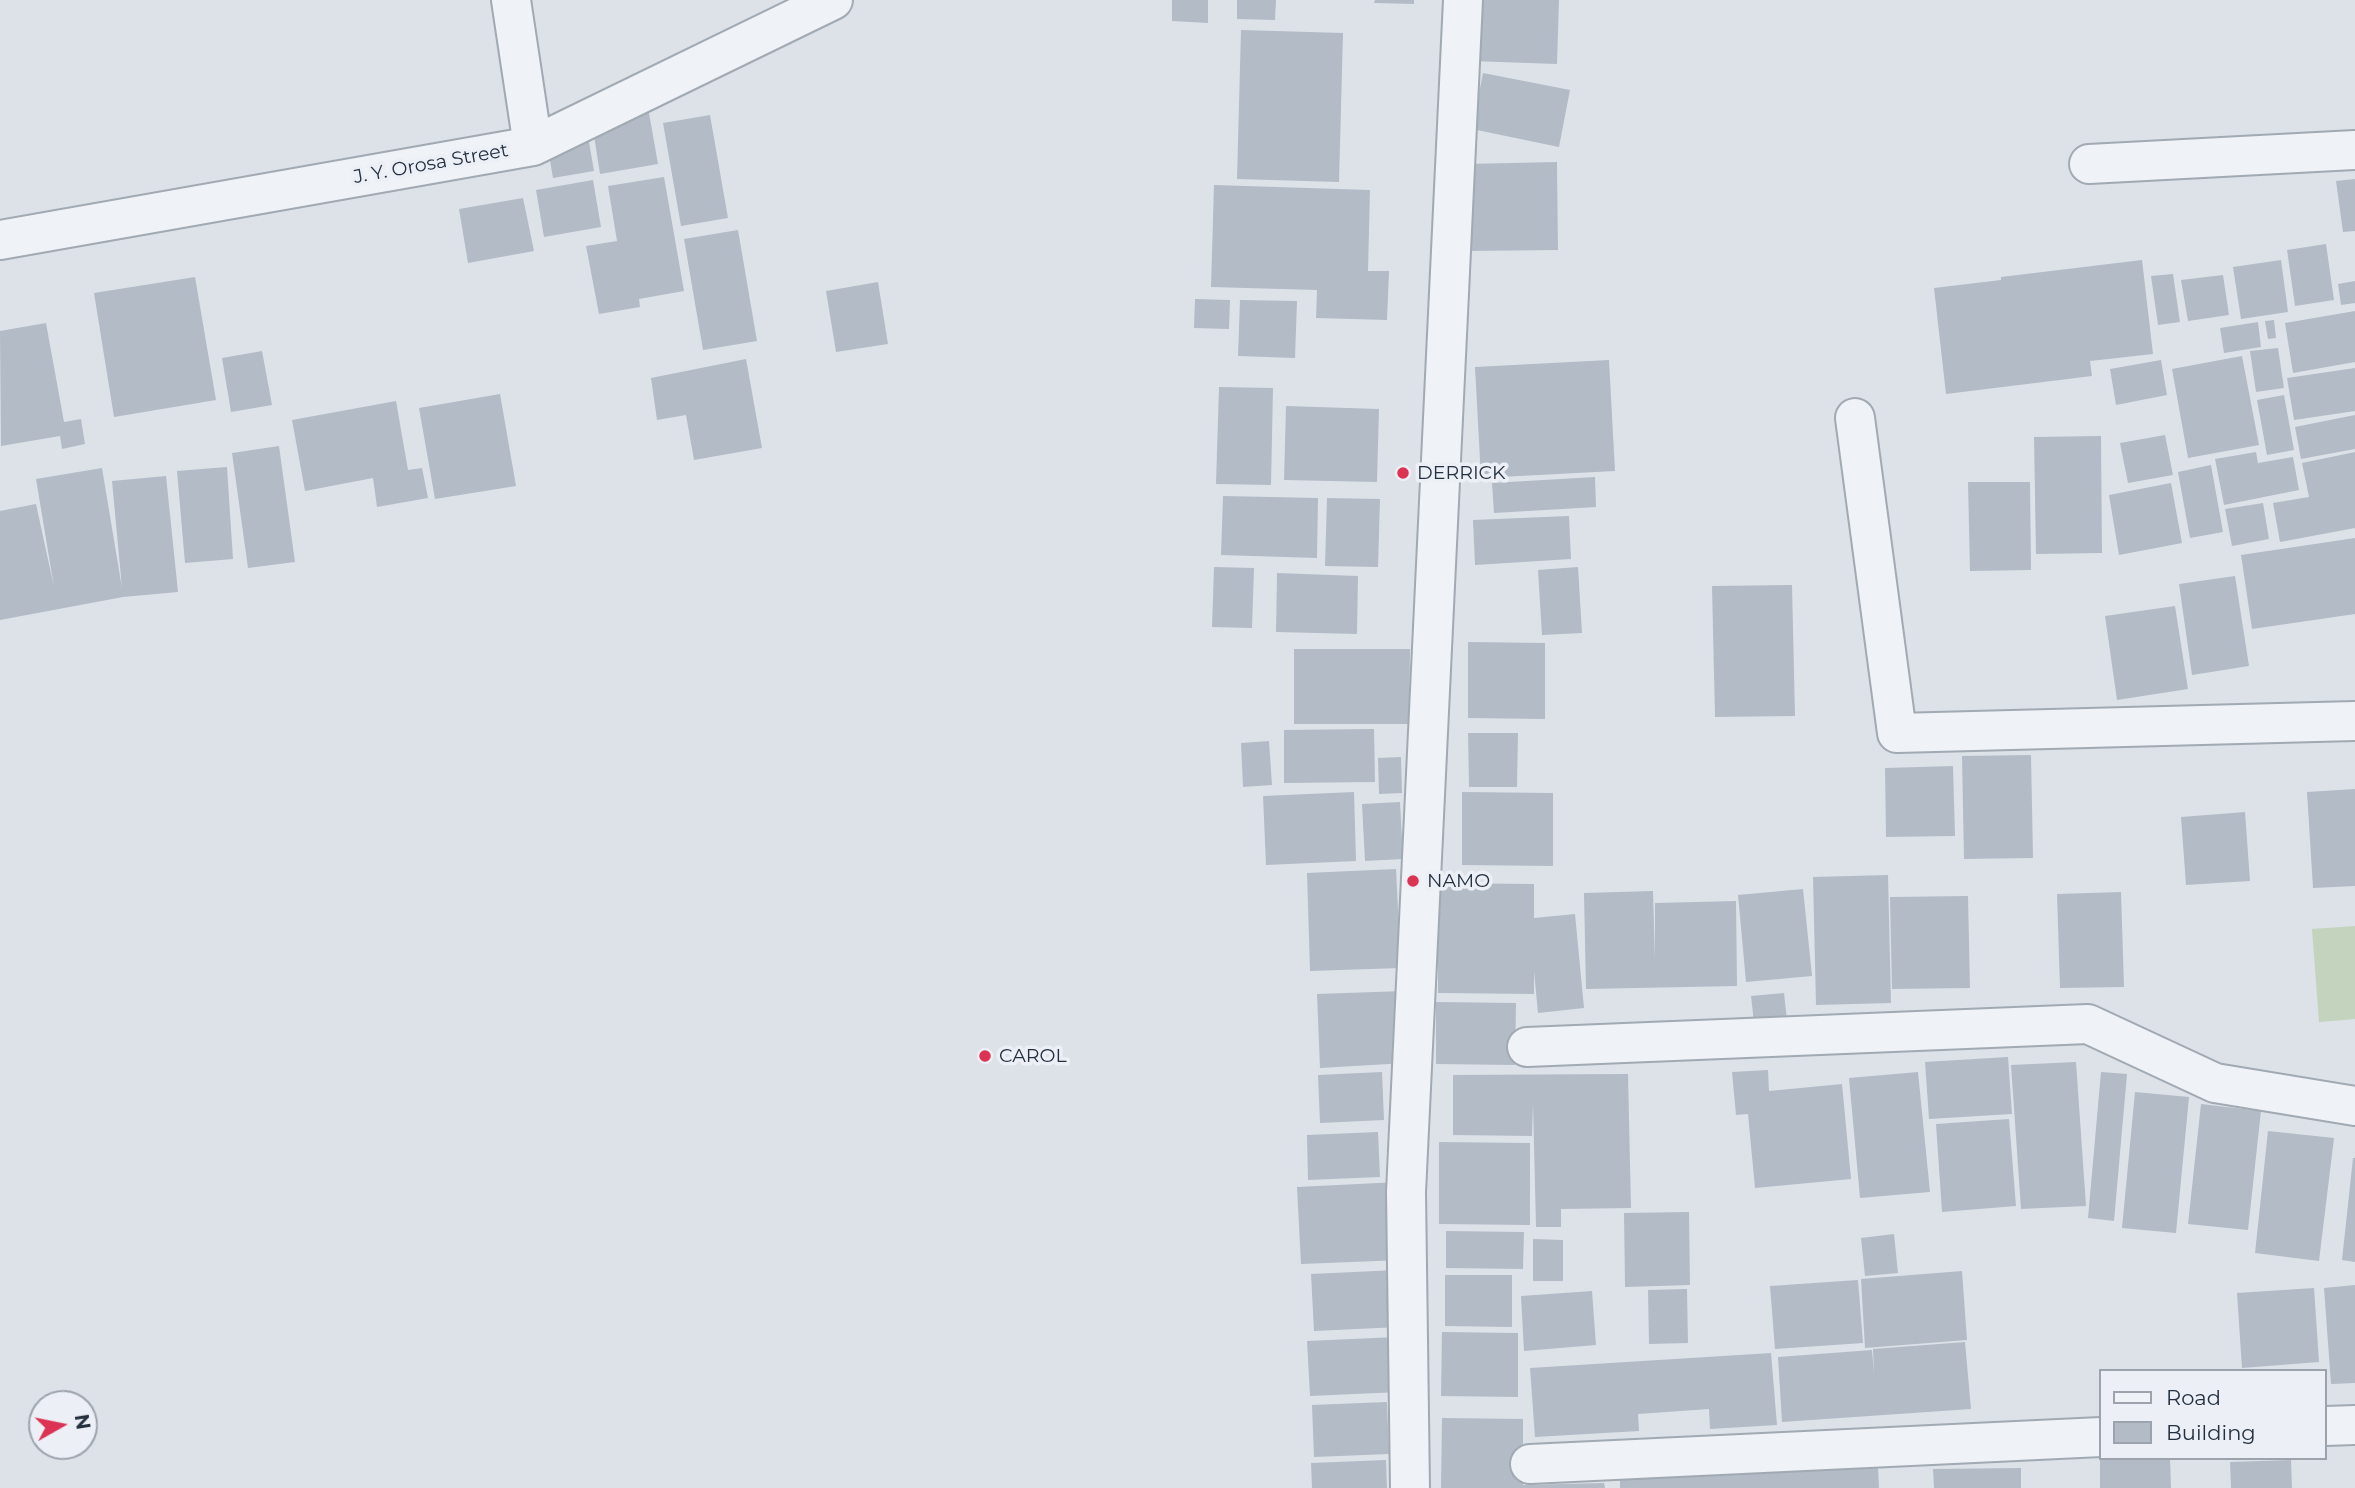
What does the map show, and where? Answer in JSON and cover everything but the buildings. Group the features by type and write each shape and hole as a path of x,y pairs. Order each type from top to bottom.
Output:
{"street":[{"path":"512,0 533,146"},
{"name":"J. Y. Orosa Street","path":"0,240 533,146 833,0"},
{"path":"1410,1488 1406,1192 1463,0"},
{"path":"2089,164 2355,150"},
{"path":"1855,418 1897,733 2355,720"},
{"path":"1527,1046 2088,1024 2215,1083 2355,1106"},
{"path":"2327,1426 2355,1425"},
{"path":"1530,1464 2100,1437"}],"green space":[{"path":"2355,926 2355,1019 2319,1022 2312,929"}],"place":[{"name":"DERRICK","path":"1403,473"},
{"name":"NAMO","path":"1413,881"},
{"name":"CAROL","path":"985,1056"}]}
